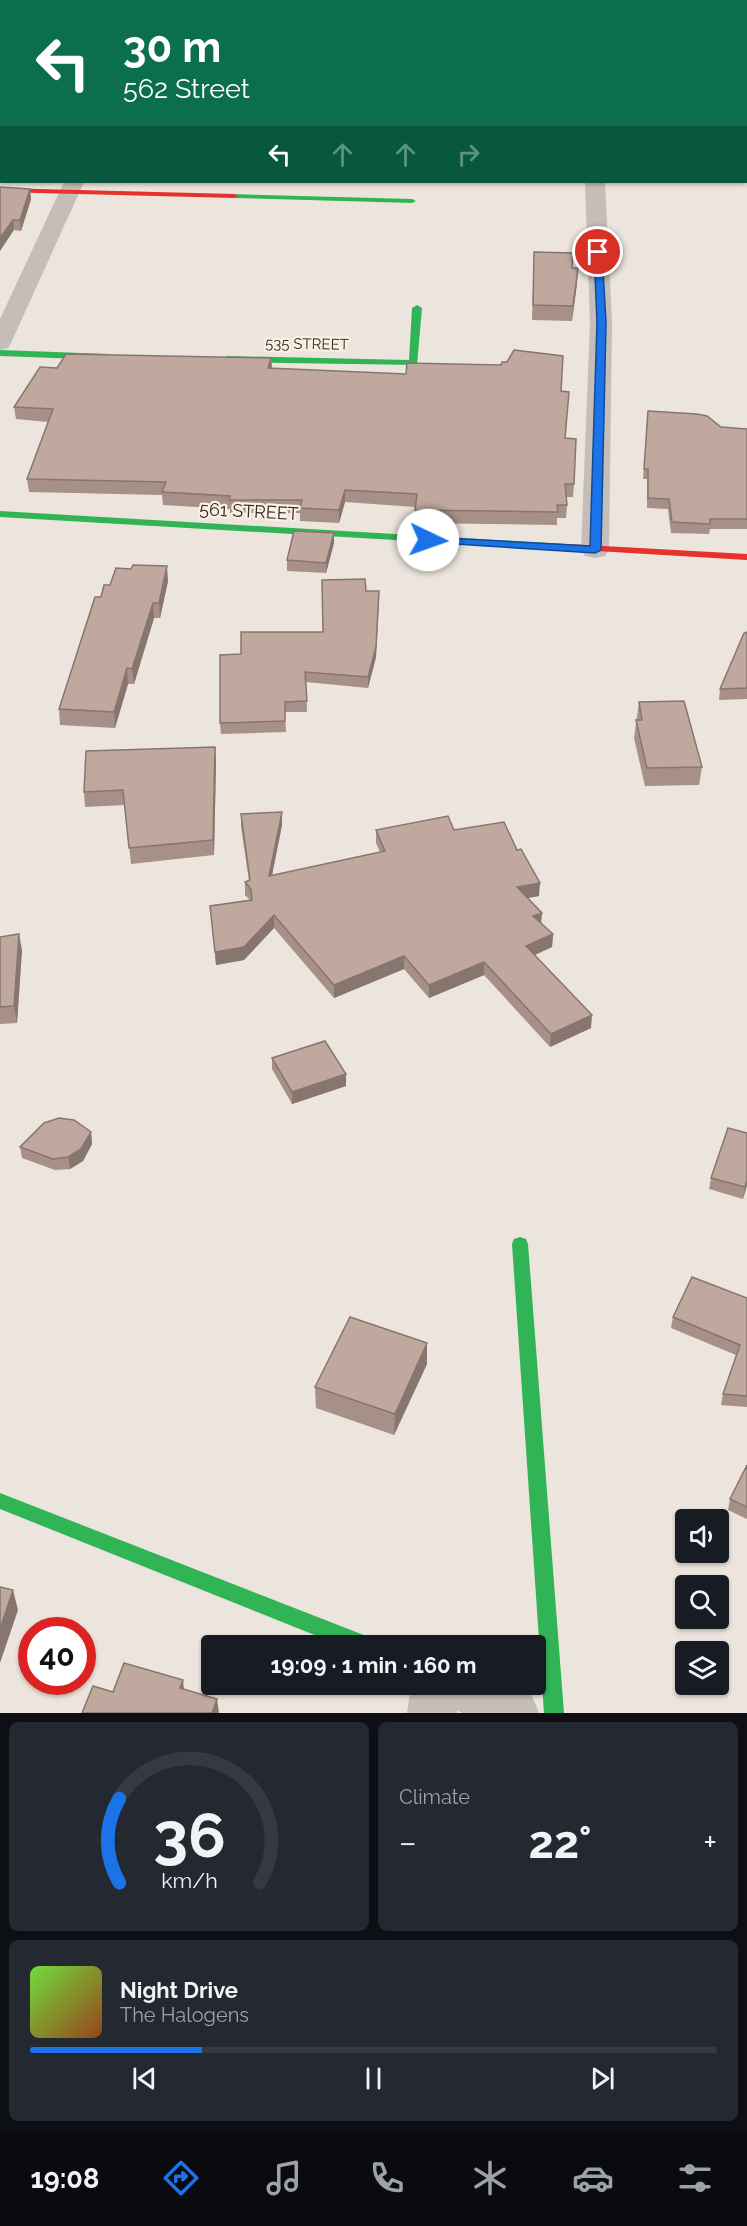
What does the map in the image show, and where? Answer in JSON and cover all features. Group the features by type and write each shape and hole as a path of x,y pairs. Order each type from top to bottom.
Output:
{"street":[{"path":"595,183 601,322 595,550"},
{"path":"0,190 72,187 412,201"},
{"path":"0,343 6,316 72,187"},
{"name":"535 STREET","path":"215,359 414,363 417,308"},
{"path":"0,353 121,358"},
{"name":"561 STREET","path":"0,514 747,557"},
{"path":"520,1244 554,1713"},
{"path":"0,1501 340,1635"},
{"path":"432,1713 434,1695"},
{"path":"477,1695 514,1713"}],"building":[{"path":"0,187 30,189 20,220 13,220 0,238"},
{"path":"534,252 573,253 572,268 578,268 573,306 533,305"},
{"path":"514,350 563,356 561,391 569,392 565,438 576,439 574,484 565,484 567,505 557,505 558,512 415,510 417,494 345,490 339,510 300,508 302,500 229,500 230,496 162,492 166,482 27,479 53,409 14,407 40,367 57,368 66,354 271,358 268,368 406,374 407,363 501,365 502,362 507,362"},
{"path":"648,411 697,414 707,416 721,427 747,429 747,519 710,519 710,524 672,522 669,499 648,498 648,469 644,469"},
{"path":"294,531 334,533 326,563 287,560"},
{"path":"133,565 167,566 159,603 153,603 132,669 127,668 114,712 59,709 95,597 101,597 104,585 110,585 116,568 131,569"},
{"path":"365,579 366,591 379,591 376,647 368,677 305,672 307,701 285,702 285,721 220,723 220,655 241,654 241,632 323,632 322,580"},
{"path":"747,632 747,688 720,689 744,633"},
{"path":"684,701 702,767 647,768 636,720 642,720 639,702"},
{"path":"215,747 213,840 129,848 123,790 84,792 86,751"},
{"path":"282,812 269,876 385,851 376,830 448,816 454,830 504,822 517,850 521,849 540,883 517,887 542,913 533,916 553,934 526,946 592,1015 551,1034 484,962 429,985 404,956 334,985 274,915 244,947 215,952 210,906 252,900 251,889 245,882 250,880 241,814"},
{"path":"19,934 14,1006 0,1007 0,937"},
{"path":"325,1041 346,1074 292,1092 272,1058"},
{"path":"59,1118 74,1120 91,1132 81,1149 68,1157 53,1159 20,1147 44,1123"},
{"path":"728,1128 747,1133 745,1187 711,1178"},
{"path":"692,1277 747,1298 747,1396 723,1394 740,1345 673,1317"},
{"path":"350,1317 427,1343 395,1414 315,1387"},
{"path":"747,1465 747,1507 730,1499"},
{"path":"0,1587 13,1590 0,1629"},
{"path":"124,1663 183,1680 180,1688 217,1699 212,1713 82,1713 89,1695 96,1695 96,1687 113,1692"}],"traffic: fast":[{"path":"234,196 412,201"},
{"path":"227,359 414,363 417,308"},
{"path":"0,353 109,357"},
{"path":"0,514 550,546"},
{"path":"520,1244 554,1713"},
{"path":"0,1501 339,1635"}],"traffic: jam":[{"path":"0,190 234,196"},
{"path":"550,546 747,557"}],"route":[{"path":"428,540 595,550 601,322 598,252"}]}
